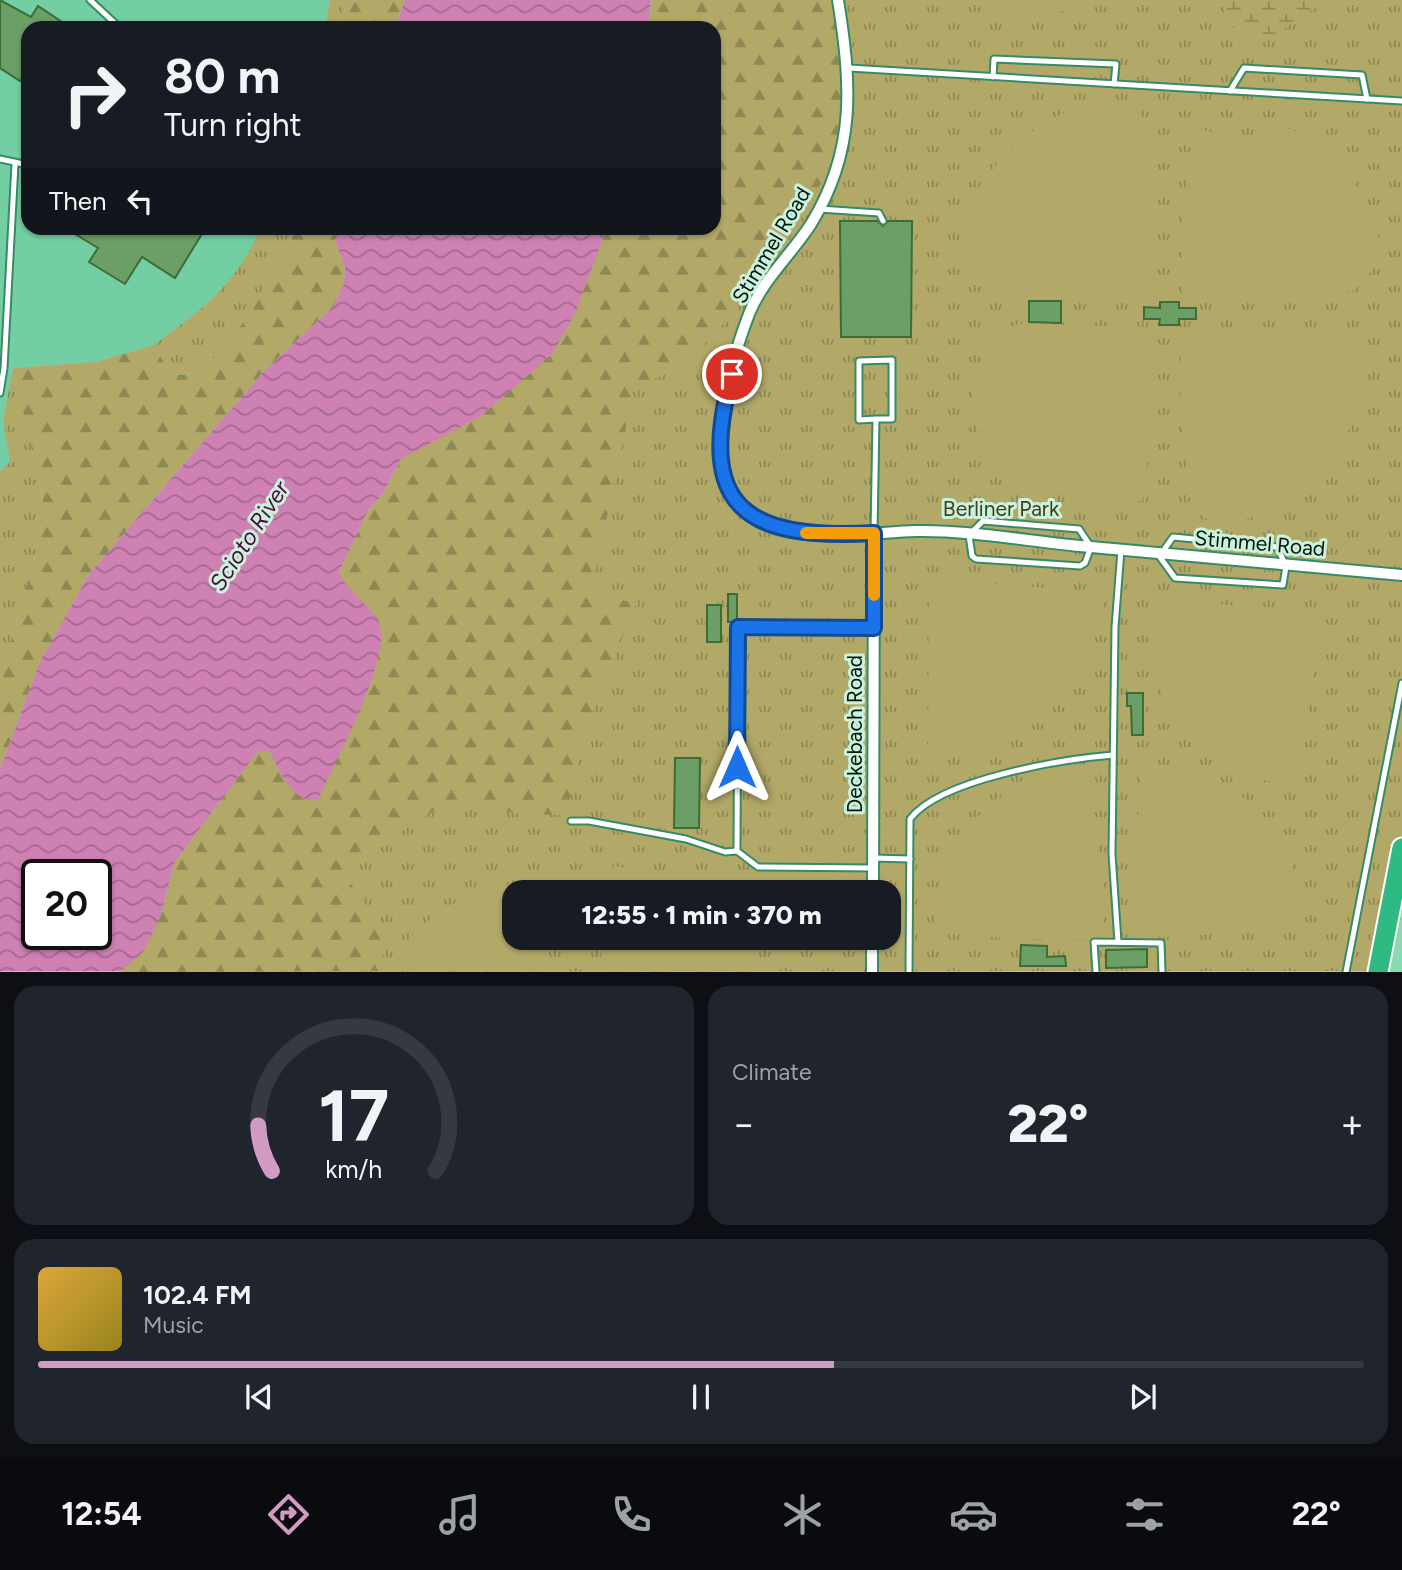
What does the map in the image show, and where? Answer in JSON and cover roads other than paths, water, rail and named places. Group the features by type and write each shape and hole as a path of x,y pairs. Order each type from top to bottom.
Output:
{"highway":[{"path":"1378,971 1402,848"}],"street":[{"name":"Stimmel Road","path":"838,0 849,68 847,128 833,176 811,224 774,270 750,313 727,394 720,448 722,466 726,482 736,500 750,516 779,530 815,534 920,531 1402,575"},
{"name":"Deckebach Road","path":"873,880 874,533"},
{"path":"872,950 872,971"}],"lane":[{"path":"90,0 112,21"},
{"path":"993,77 994,59 1116,64 1114,84"},
{"path":"849,68 1402,101"},
{"path":"1230,91 1244,68 1297,71 1362,75 1367,99"},
{"path":"0,159 21,164"},
{"path":"0,393 4,368 15,164"},
{"path":"817,209 879,213 883,221"},
{"path":"892,360 892,419 876,419 859,420 859,361 892,360"},
{"path":"874,533 876,419"},
{"path":"983,521 1079,529 1091,547 1085,563 1080,566 976,559 972,556 969,536 983,521"},
{"path":"1173,537 1277,547 1286,566 1283,586 1175,578 1159,553 1173,537"},
{"path":"1118,942 1112,854 1115,627 1121,550"},
{"path":"737,850 738,627 874,628"},
{"path":"1346,971 1402,683"},
{"path":"909,971 910,819 919,807 934,798 971,784 1039,766 1114,755"},
{"path":"570,821 589,821 686,839 725,852 737,850 758,867 910,859"},
{"path":"1096,971 1094,942 1161,943 1161,971"}],"water":[{"path":"405,0 651,0 650,21 398,21"},
{"name":"Scioto River","path":"338,235 604,235 575,313 552,354 481,416 401,459 383,493 367,512 339,572 347,586 375,616 379,623 381,639 370,685 318,800 301,797 282,776 269,751 258,751 174,863 161,915 143,952 121,971 0,971 0,769 40,662 89,574 263,372 333,307 344,283 345,267 335,240"}],"park label":[{"name":"Berliner Park","path":"1001,508"}]}
